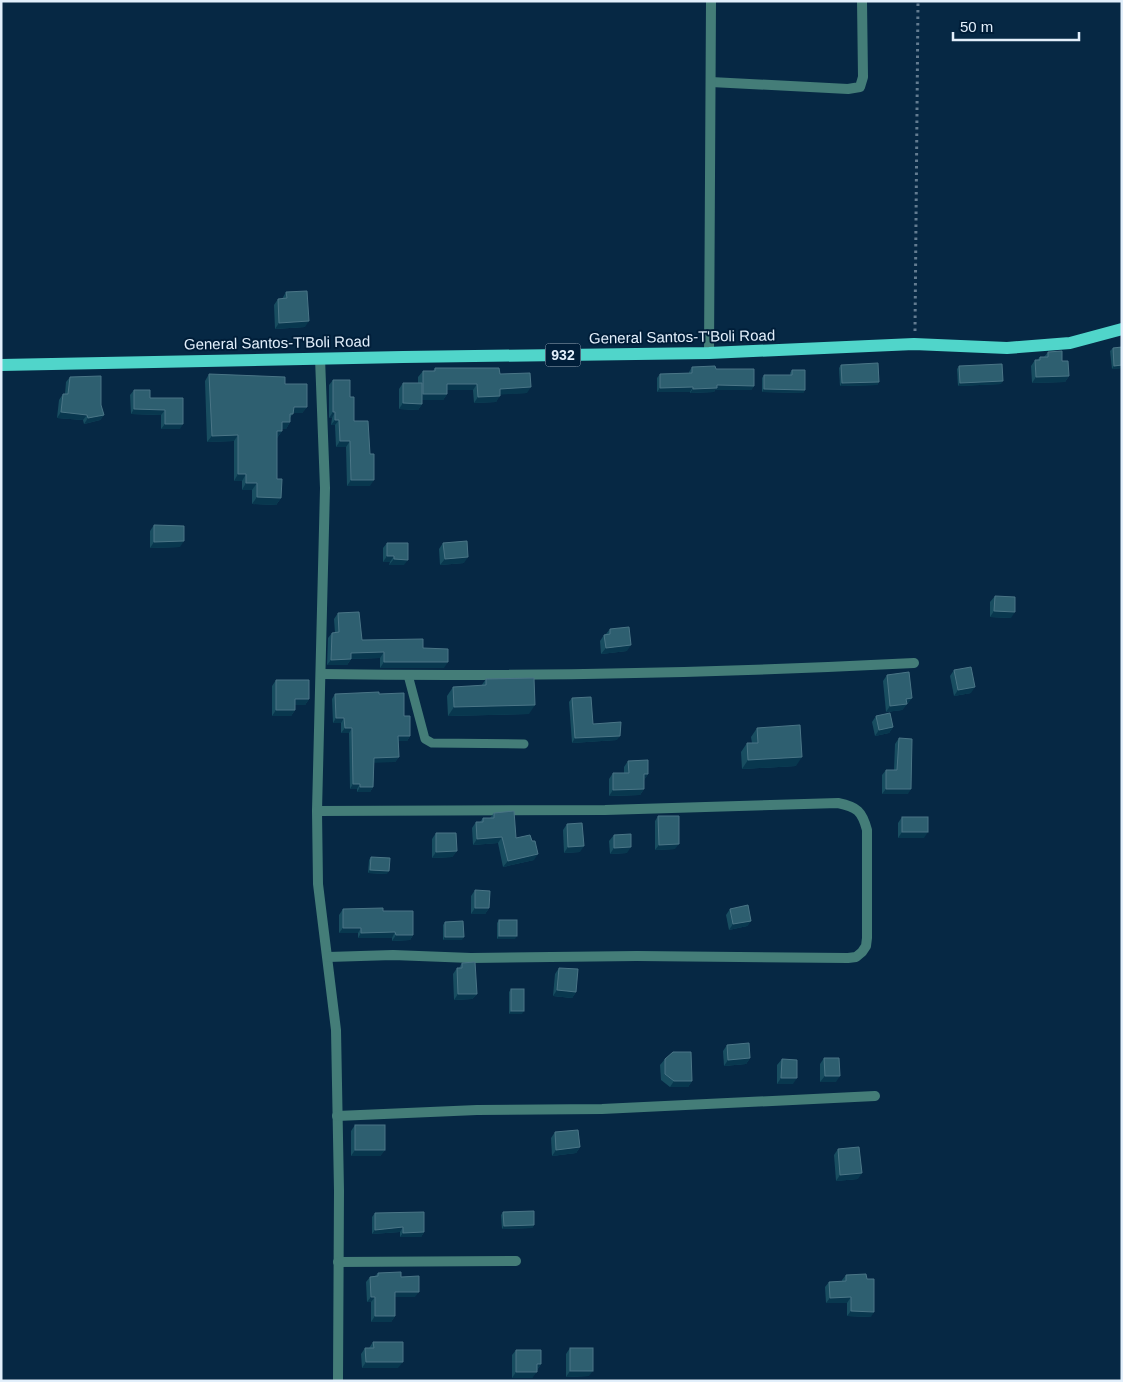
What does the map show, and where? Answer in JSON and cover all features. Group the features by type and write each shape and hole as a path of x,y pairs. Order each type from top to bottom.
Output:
{"main road":[{"name":"General Santos-T'Boli Road","path":"1,365 320,358 709,353 914,344 1007,348 1070,342 1122,329"}],"street":[{"path":"709,353 712,1"},
{"path":"711,82 848,89 860,86 863,77 862,1"},
{"path":"320,358 326,488 317,811 318,884 336,1030 338,1381"},
{"path":"321,674 553,676 742,671 914,662"},
{"path":"317,811 605,810 838,803 858,810 864,818 867,830 868,938 866,946 856,957 820,959 637,956 490,958 394,955 328,957"},
{"path":"337,1116 477,1110 602,1109 875,1096"},
{"path":"338,1262 516,1261"}],"lane":[{"path":"408,675 425,739 432,743 524,744"}],"path":[{"path":"914,344 918,1"}],"building":[{"path":"307,291 309,321 279,323 278,299 287,298 286,292"},
{"path":"1122,347 1122,365 1114,366 1113,348"},
{"path":"1062,351 1062,361 1068,361 1069,376 1036,377 1035,360 1040,360 1040,357 1048,357 1048,352"},
{"path":"878,363 879,382 842,383 841,365"},
{"path":"1002,364 1003,381 960,383 959,366"},
{"path":"715,366 716,369 754,369 754,386 717,385 717,388 660,388 660,374 692,373 692,367"},
{"path":"435,368 499,368 500,374 530,373 531,387 500,389 500,396 478,397 477,384 447,384 447,394 423,394 423,371 435,371"},
{"path":"792,370 805,370 805,390 764,389 764,375 792,375"},
{"path":"209,374 285,377 285,384 307,384 307,407 294,407 293,414 290,414 290,422 282,422 282,431 277,431 277,479 282,479 281,498 257,497 257,483 246,483 246,474 238,474 238,435 212,436"},
{"path":"101,376 101,405 104,415 88,418 87,415 61,412 63,394 68,394 70,377"},
{"path":"333,380 350,380 350,397 354,397 354,421 368,421 370,454 374,454 374,480 351,480 350,441 340,441 339,420 335,420 335,412 333,412"},
{"path":"403,383 422,383 422,404 403,403"},
{"path":"134,390 150,390 150,398 183,398 183,424 165,424 165,410 134,409"},
{"path":"154,525 184,526 184,541 154,542"},
{"path":"467,541 468,557 445,559 443,543"},
{"path":"387,543 408,543 408,560 394,559 394,556 387,556"},
{"path":"995,596 1015,597 1015,612 994,611"},
{"path":"359,612 362,640 423,639 423,648 448,649 448,662 384,662 384,652 351,653 351,659 331,660 332,633 339,632 338,613"},
{"path":"629,627 631,645 606,648 604,635 610,634 610,629"},
{"path":"971,667 975,687 958,690 954,670"},
{"path":"909,672 912,698 906,699 907,704 890,706 887,675"},
{"path":"534,678 535,705 454,707 453,687 486,685 486,679"},
{"path":"276,680 309,680 309,699 295,699 295,710 276,710"},
{"path":"379,692 379,694 404,693 404,716 410,716 410,736 398,736 399,757 374,758 373,787 360,787 360,784 353,784 352,728 345,728 344,718 336,718 335,694"},
{"path":"591,697 593,724 621,722 620,736 575,738 572,698"},
{"path":"890,713 893,727 879,730 876,716"},
{"path":"800,725 802,757 748,760 747,743 758,743 757,728"},
{"path":"899,738 912,739 911,789 886,789 886,770 897,770"},
{"path":"648,760 648,774 644,774 644,789 613,790 613,773 629,773 628,761"},
{"path":"514,811 516,838 530,835 532,841 535,841 538,854 508,861 502,837 477,839 476,822 483,822 483,818 494,818 494,813"},
{"path":"658,816 679,816 679,844 659,845"},
{"path":"902,817 928,817 928,832 902,832"},
{"path":"582,823 584,846 568,847 567,824"},
{"path":"436,833 456,833 457,851 436,852"},
{"path":"631,834 631,847 614,848 614,835"},
{"path":"371,857 390,858 389,871 370,870"},
{"path":"475,890 490,891 489,908 475,908"},
{"path":"748,905 751,921 733,924 730,909"},
{"path":"383,908 383,911 413,911 413,935 396,935 395,932 361,933 361,928 343,928 343,909"},
{"path":"499,920 517,920 517,936 499,936"},
{"path":"463,921 464,937 445,937 445,922"},
{"path":"475,962 477,994 458,994 457,968 462,968 462,963"},
{"path":"559,968 578,969 576,992 557,990"},
{"path":"511,989 524,989 524,1011 511,1011"},
{"path":"749,1043 750,1058 728,1060 727,1045"},
{"path":"673,1052 691,1052 692,1081 674,1081 665,1074 665,1059"},
{"path":"824,1058 839,1058 840,1076 825,1076"},
{"path":"782,1059 797,1060 797,1078 781,1078"},
{"path":"355,1125 385,1125 385,1150 355,1150"},
{"path":"578,1130 580,1147 556,1150 555,1132"},
{"path":"859,1147 862,1173 840,1175 838,1149"},
{"path":"534,1211 534,1225 504,1226 503,1212"},
{"path":"424,1212 424,1232 403,1233 403,1227 375,1230 375,1213"},
{"path":"401,1272 401,1277 419,1276 419,1292 395,1292 395,1316 375,1316 375,1297 371,1297 370,1277 378,1276 378,1273"},
{"path":"866,1274 867,1279 874,1279 874,1312 851,1311 851,1297 830,1298 829,1282 846,1281 846,1275"},
{"path":"373,1342 403,1342 403,1362 366,1362 365,1348 374,1348"},
{"path":"570,1348 593,1348 593,1371 570,1371"},
{"path":"516,1350 541,1350 541,1364 537,1364 537,1372 516,1372"}]}
